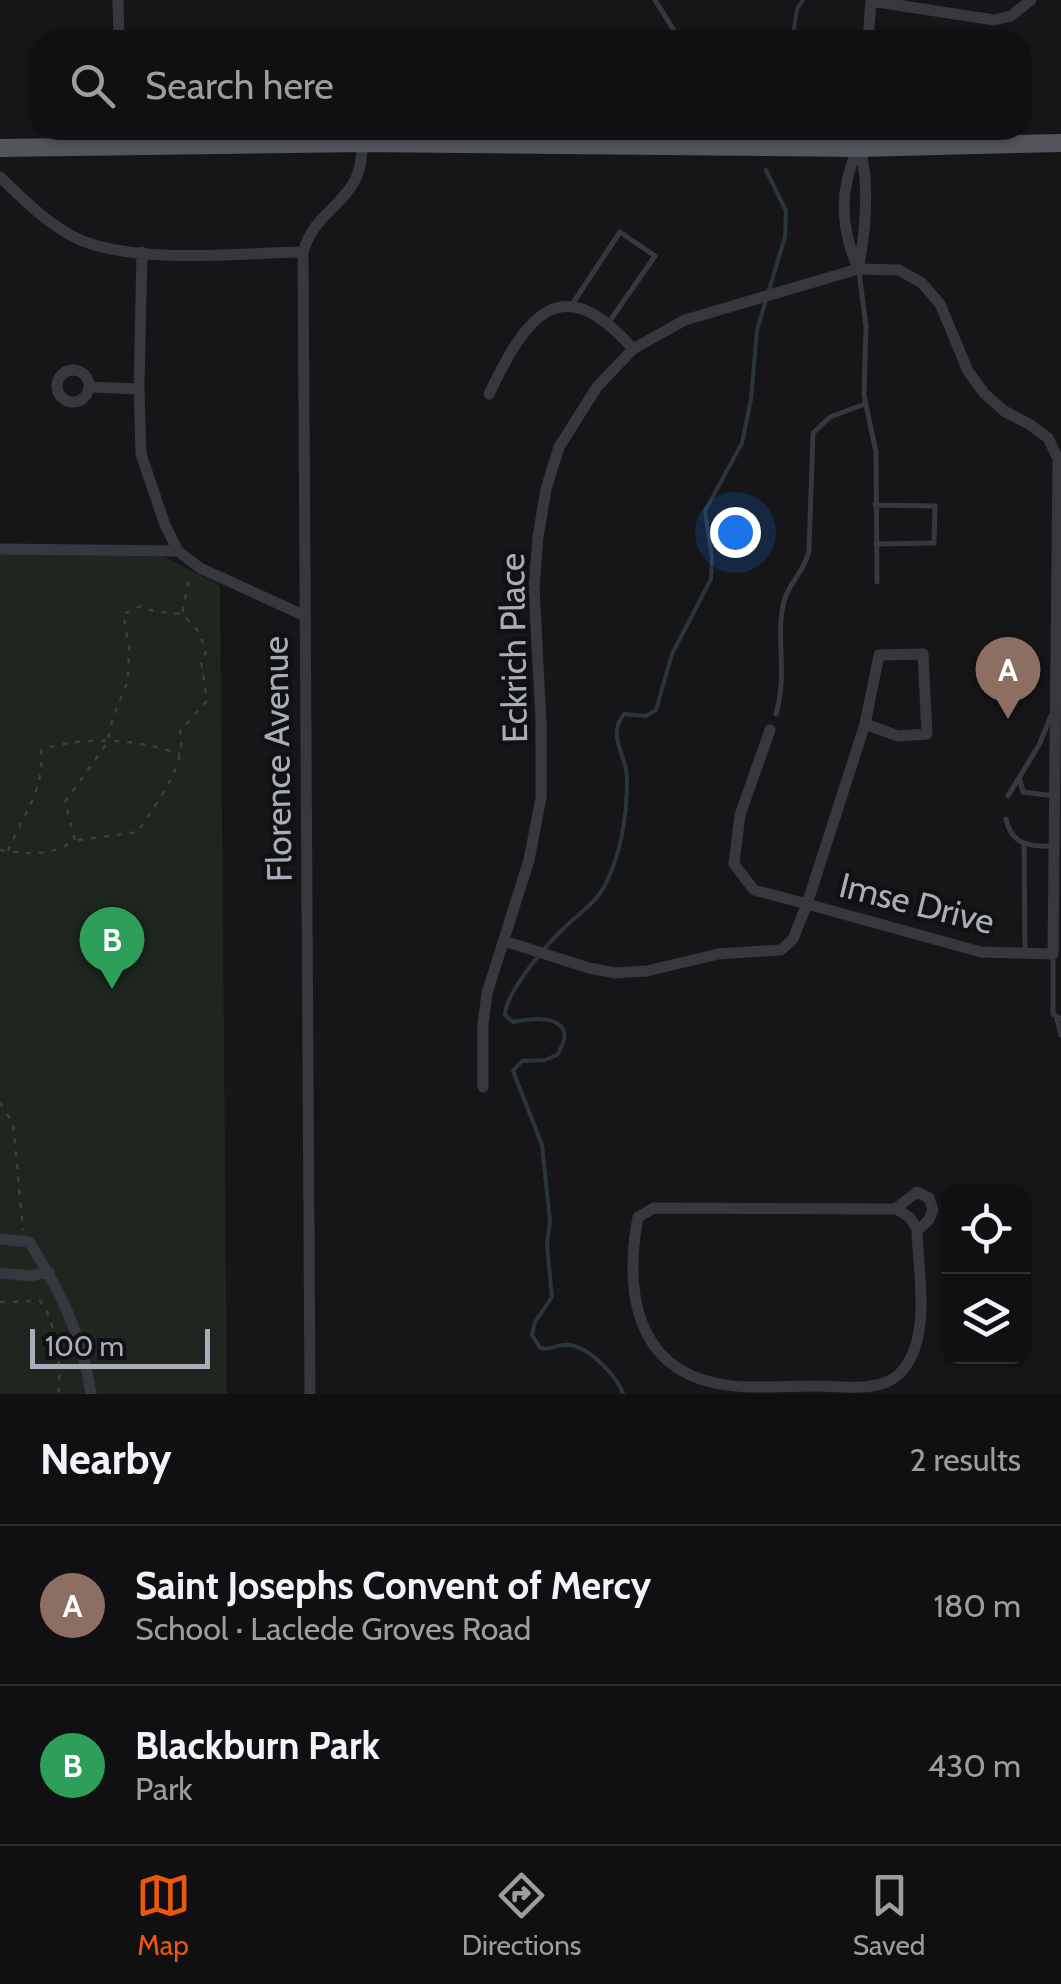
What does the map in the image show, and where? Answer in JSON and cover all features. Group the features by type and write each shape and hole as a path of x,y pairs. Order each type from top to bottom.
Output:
{"main road":[{"path":"0,148 97,140"},
{"path":"218,140 363,143 586,140"},
{"path":"910,140 1061,143"}],"street":[{"path":"118,0 119,30"},
{"path":"869,30 871,1 994,20 1011,16 1031,0"},
{"path":"858,268 845,235 844,194 846,173 859,140"},
{"path":"858,268 863,245 865,177 859,140"},
{"path":"0,178 44,216 93,245 142,252 303,252 309,232 354,182 360,170 363,143"},
{"path":"142,252 141,454 161,516 178,551 193,563 303,616"},
{"name":"Florence Avenue","path":"303,252 310,1394"},
{"path":"858,268 899,270 922,283 940,304 968,371 984,393 1004,411 1048,438 1058,459 1053,954"},
{"name":"Eckrich Place","path":"482,1087 484,1008 529,860 541,798 534,588 546,488 559,447 576,415 633,349 685,320 858,268"},
{"path":"489,394 516,339 556,307 571,306 609,322 633,349"},
{"path":"90,387 139,389"},
{"path":"0,549 178,551"},
{"path":"770,730 740,815 734,864 754,890 807,904 864,724 879,655 923,654 927,734 898,736 864,724"},
{"name":"Imse Drive","path":"504,941 615,973 647,971 718,954 781,950 793,939 807,904 981,952 1053,954"},
{"path":"895,1208 918,1192 929,1198 933,1210 917,1231"},
{"path":"654,1208 895,1208 912,1218 917,1231 920,1317 916,1350 900,1375 862,1391 718,1384 694,1377 673,1365 647,1336 638,1319 632,1270 636,1228 638,1218 654,1208"},
{"path":"0,1239 30,1242 48,1272 86,1358 90,1394"},
{"path":"0,1273 31,1276 48,1272"}],"lane":[{"path":"655,0 674,30"},
{"path":"571,306 620,232 655,256 609,322"},
{"path":"858,268 866,326 865,404 876,452 876,582"},
{"path":"776,714 784,677 784,603 809,551 813,432 830,417 865,404"},
{"path":"875,506 935,506 934,543 876,544"},
{"path":"1008,796 1046,732 1054,703"},
{"path":"1020,778 1024,792 1029,795 1054,796"},
{"path":"1006,818 1010,833 1024,844 1054,846"},
{"path":"1024,844 1025,953"},
{"path":"1053,954 1053,1014 1059,1018 1061,1034"}],"path":[{"path":"182,614 193,563"},
{"path":"0,850 27,855 57,852 75,840 138,832 181,754 184,746 180,731 207,701 201,661 206,652 199,632 182,614 141,606 122,614 128,647 128,681 107,743 66,802 75,840"},
{"path":"8,851 22,818 32,808 43,773 41,750 70,740 146,742 181,754"},
{"path":"0,1104 13,1123 22,1241"},
{"path":"0,1302 40,1301 49,1310 62,1378 58,1394"}],"shaded area":[{"path":"0,554 163,556 220,585 227,1394 0,1394"}],"waterway":[{"path":"794,30 797,9 803,0"},
{"path":"623,1394 607,1369 590,1354 572,1345 540,1348 532,1335 535,1322 552,1297 547,1244 550,1221 542,1145 513,1071 522,1061 557,1055 564,1033 554,1022 513,1022 505,1015 512,994 528,969 593,902 606,883 620,846 626,806 626,770 617,738 619,722 624,714 646,716 656,710 672,654 711,579 705,511 742,443 751,399 757,330 785,237 786,211 766,170"}],"place":[{"name":"Saint Josephs Convent of Mercy","path":"1008,719"},
{"name":"Blackburn Park","path":"112,989"}]}
